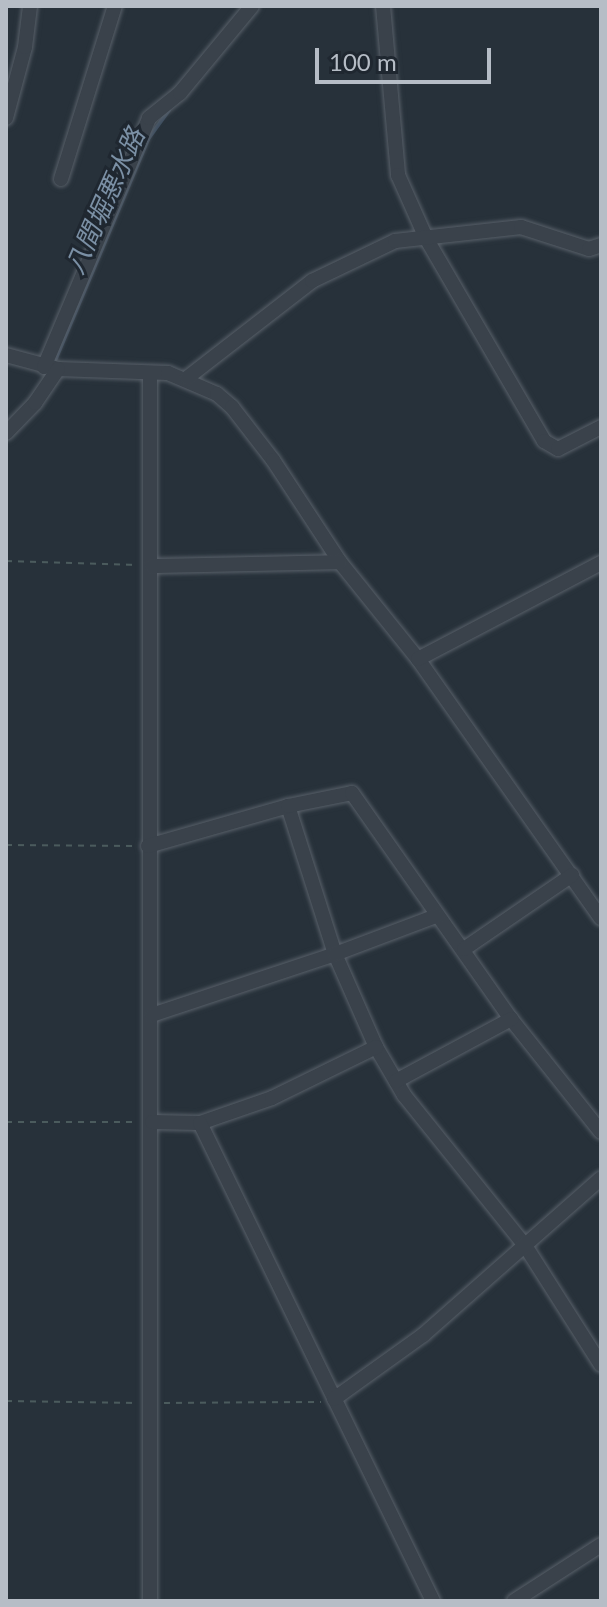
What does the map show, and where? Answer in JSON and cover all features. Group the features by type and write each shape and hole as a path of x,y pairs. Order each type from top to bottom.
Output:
{"street":[{"path":"6,118 25,47 30,6"},
{"path":"61,179 115,6"},
{"path":"6,433 35,403 51,368 149,118 180,93 252,6"},
{"path":"383,6 398,175 426,238 544,441 558,449 601,427"},
{"path":"187,378 312,281 395,241 521,227 589,249 601,245"},
{"path":"6,355 51,368 187,378 217,394 232,407 273,460 340,562 418,659 601,918"},
{"path":"150,373 150,1601"},
{"path":"152,566 340,562"},
{"path":"418,659 601,563"},
{"path":"148,846 288,806 352,793 511,1019 601,1132"},
{"path":"288,806 335,954 376,1047 396,1081 524,1244 601,1365"},
{"path":"464,949 572,875"},
{"path":"152,1015 335,954 436,916"},
{"path":"396,1081 511,1019"},
{"path":"152,1122 200,1123 272,1098 376,1047"},
{"path":"200,1123 433,1601"},
{"path":"334,1399 423,1335 601,1178"},
{"path":"514,1601 601,1545"}],"path":[{"path":"6,561 152,566"},
{"path":"6,845 148,846"},
{"path":"6,1122 152,1122"},
{"path":"6,1401 317,1403 334,1399"}],"waterway":[{"name":"八間堀悪水路","path":"54,363 148,139 169,110"}]}
